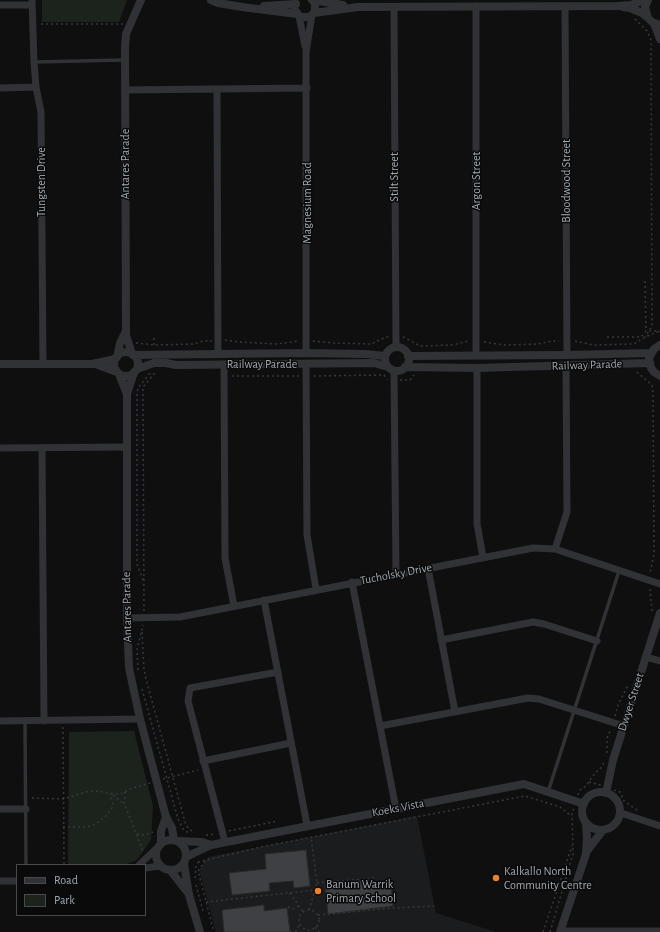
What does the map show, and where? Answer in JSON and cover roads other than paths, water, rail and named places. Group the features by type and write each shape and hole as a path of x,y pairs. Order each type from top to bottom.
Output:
{"street":[{"name":"Antares Parade","path":"133,354 128,343 126,330 125,60 126,34 140,0"},
{"path":"211,0 218,3 298,15 306,18 313,14 358,7"},
{"path":"313,0 358,7 394,7 617,6 631,5 644,0"},
{"path":"313,0 316,6 313,14"},
{"path":"648,0 645,7 654,22 660,39"},
{"path":"242,7 297,1 295,10 298,15"},
{"path":"0,6 32,3"},
{"name":"Tungsten Drive","path":"32,3 36,87 41,112 42,364"},
{"name":"Argon Street","path":"476,6 476,355"},
{"name":"Bloodwood Street","path":"565,6 567,355"},
{"path":"617,6 642,13 654,22"},
{"name":"Stilt Street","path":"394,7 396,347"},
{"name":"Magnesium Road","path":"306,52 313,14"},
{"name":"Magnesium Road","path":"298,15 306,52 307,88 306,353"},
{"path":"0,88 36,87"},
{"path":"125,90 307,88"},
{"path":"217,89 218,353"},
{"name":"Antares Parade","path":"116,358 120,343 126,330"},
{"path":"660,345 654,348 651,353 649,363 654,372 660,376"},
{"path":"391,369 401,370 405,368 408,356 404,349 396,347 389,350 385,356 386,364 391,369 394,380 396,574"},
{"path":"0,364 92,364 111,360 126,352 133,354 138,361 136,371 127,376 92,364"},
{"name":"Railway Parade","path":"133,354 306,353 365,354 385,356"},
{"name":"Railway Parade","path":"408,356 651,353"},
{"path":"116,358 114,365 118,373"},
{"name":"Railway Parade","path":"136,371 151,364 166,363 176,365 374,364 391,369"},
{"name":"Railway Parade","path":"405,368 477,368 649,363"},
{"path":"224,364 225,558 234,606"},
{"path":"306,364 306,535 316,590"},
{"path":"555,549 567,512 566,366"},
{"path":"477,368 477,524 483,557"},
{"name":"Antares Parade","path":"136,371 127,394 128,668 166,817 172,828 176,841"},
{"name":"Antares Parade","path":"118,373 127,394"},
{"path":"0,448 127,447"},
{"path":"42,448 44,721"},
{"name":"Tucholsky Drive","path":"127,618 180,617 352,582 533,548 555,549 660,584"},
{"path":"428,568 455,712"},
{"path":"352,582 396,808"},
{"path":"264,600 307,825"},
{"name":"Dwyer Street","path":"606,790 613,760 660,613"},
{"path":"441,640 534,622 597,641"},
{"path":"646,657 660,662"},
{"path":"225,842 188,701 190,688 278,672"},
{"path":"380,726 528,698 539,699 624,726"},
{"path":"0,721 25,722 140,719"},
{"path":"204,761 291,743"},
{"name":"Koeks Vista","path":"159,846 166,840 203,843 225,842 524,784 584,804"},
{"path":"586,823 597,830 603,830 614,826 618,821 621,813 619,804 616,799 606,790 593,794 588,798 582,810 586,823 586,854 560,932 660,930"},
{"path":"0,809 26,809"},
{"path":"621,813 640,816 660,826"},
{"name":"Antares Parade","path":"159,846 166,817"},
{"path":"586,854 603,830"},
{"path":"176,841 184,848 189,895 200,932"},
{"name":"Koeks Vista","path":"170,870 179,868 185,860 203,843"},
{"path":"139,864 159,846"},
{"path":"159,846 156,858 160,866"},
{"path":"146,868 160,866 170,870 189,895"},
{"path":"0,881 16,881"}],"lane":[{"path":"34,62 125,60"},
{"path":"548,792 573,710 619,571"},
{"path":"25,722 26,864"}],"place":[{"name":"Kalkallo North Community Centre","path":"496,878"},
{"name":"Banum Warrik Primary School","path":"318,891"}]}
